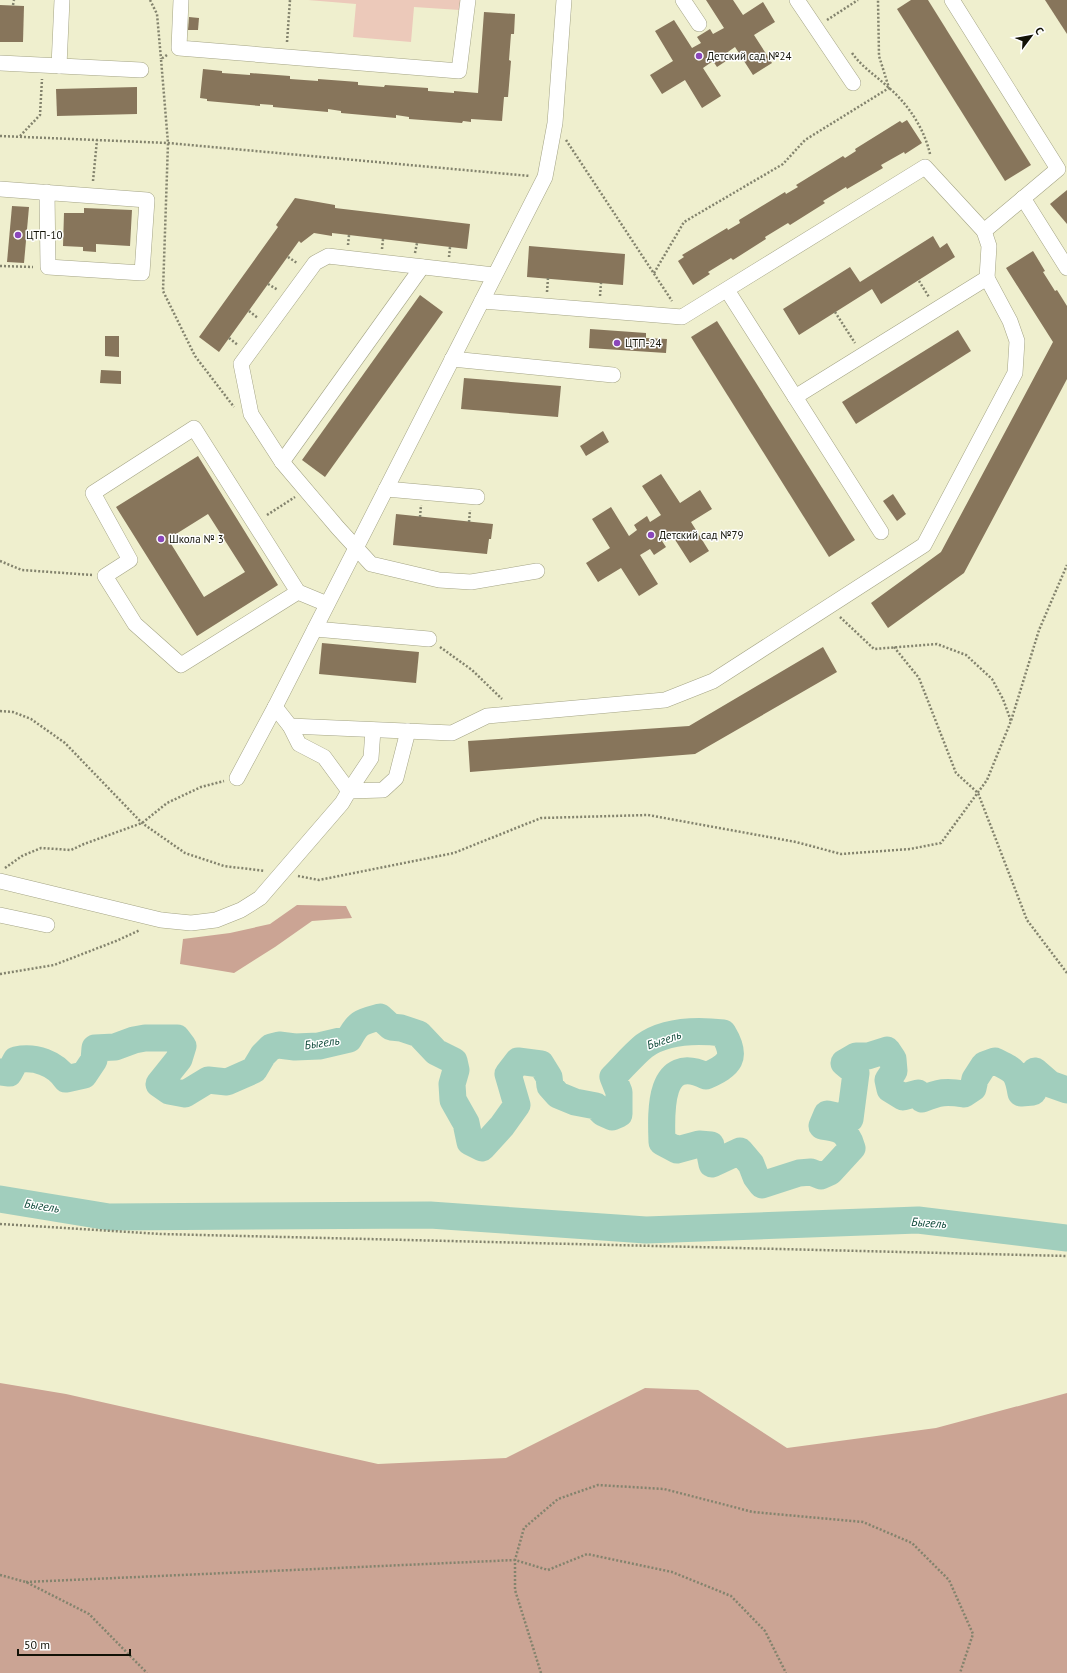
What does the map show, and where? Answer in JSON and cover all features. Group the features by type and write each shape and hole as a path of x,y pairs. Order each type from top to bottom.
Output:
{"street":[{"path":"59,66 62,0"},
{"path":"181,0 179,48 459,71 468,0"},
{"path":"237,778 275,707 545,177 555,123 564,0"},
{"path":"684,0 699,24"},
{"path":"797,0 853,83"},
{"path":"952,0 1063,166 984,231"},
{"path":"0,63 142,70"},
{"path":"290,726 452,733 487,716 665,700 713,681 924,545 1015,373 1017,341 1010,321 987,278 989,246 984,231 925,167 682,317 482,300"},
{"path":"0,189 47,192 92,195 147,200 142,273 48,267 47,192"},
{"path":"1023,198 1067,268"},
{"path":"494,275 328,256 315,263 241,364 251,414 282,462 371,564 439,580 471,582 537,571"},
{"path":"282,462 422,267"},
{"path":"795,398 987,278"},
{"path":"727,290 881,532"},
{"path":"452,359 613,375"},
{"path":"298,592 181,665 135,624 105,576 130,560 93,493 194,428 298,592 327,604"},
{"path":"386,489 477,497"},
{"path":"314,629 430,639"},
{"path":"275,707 290,726 299,744 324,757 349,791"},
{"path":"2,876 161,920 191,924 216,920 242,910 260,898 342,804 371,758 373,730"},
{"path":"349,791 382,790 396,778 408,731"},
{"path":"0,915 47,925"}],"path":[{"path":"13,5 14,0"},
{"path":"150,0 157,14 168,143 163,291 195,356 236,409"},
{"path":"285,56 290,0"},
{"path":"815,27 858,0"},
{"path":"878,0 879,56 889,88"},
{"path":"824,13 833,26"},
{"path":"161,59 179,48"},
{"path":"852,52 861,64 889,88 910,110 927,141 931,158 925,167"},
{"path":"19,136 40,115 42,65"},
{"path":"654,273 684,222 783,164 805,140 889,88"},
{"path":"555,123 682,317"},
{"path":"0,136 168,143 545,177"},
{"path":"92,195 97,140"},
{"path":"0,266 48,267"},
{"path":"918,280 937,310"},
{"path":"836,312 863,356"},
{"path":"255,523 288,501"},
{"path":"0,561 22,570 105,576"},
{"path":"0,711 12,712 31,719 65,743 142,823 185,853 224,866 282,873 319,880 454,853 541,818 648,815 796,842 840,854 910,848 941,843 987,780 1011,721 1039,630 1067,565"},
{"path":"829,607 874,649 937,644 966,655 992,679 1003,700 1011,721"},
{"path":"430,639 472,670 517,713"},
{"path":"894,647 919,678 956,773 978,793 1027,920 1067,973"},
{"path":"2,876 7,866 22,856 41,848 71,850 142,823 168,804 201,787 237,778"},
{"path":"0,974 54,965 116,941 161,920"},
{"path":"0,1224 161,1234 1067,1256"},
{"path":"541,1673 515,1590 515,1560 524,1528 558,1498 598,1484 664,1488 754,1512 863,1522 912,1543 949,1580 973,1634 960,1673"},
{"path":"26,1582 515,1560 548,1570 587,1554 672,1572 731,1596 765,1631 786,1673"},
{"path":"0,1575 26,1582 89,1614 147,1673"}],"shaded area":[{"path":"308,0 461,0 460,10 414,7 411,42 353,37 356,4"},
{"path":"297,905 346,906 352,918 312,921 234,973 180,964 183,939 230,933 270,924"},
{"path":"0,1383 66,1394 378,1464 506,1458 645,1388 698,1390 787,1448 936,1428 1067,1393 1067,1673 0,1673"}],"building":[{"name":"Детский сад №24","path":"706,0 733,0 743,15 763,2 775,22 754,35 772,63 753,75 735,47 725,54 729,59 717,67 713,61 703,68 721,96 702,108 685,80 662,94 650,75 673,61 655,31 674,20 692,48 701,43 697,37 710,29 713,34 724,28"},
{"path":"911,0 928,0 1031,165 1005,181 897,9"},
{"path":"1045,0 1067,0 1067,34"},
{"path":"0,5 24,6 23,42 0,42"},
{"path":"484,12 515,14 514,34 511,34 509,60 511,61 508,97 504,97 502,121 471,119 471,122 463,121 462,123 409,119 409,117 396,115 396,118 341,113 341,111 328,109 328,112 273,107 273,105 260,104 260,106 207,101 207,99 200,98 203,69 222,71 222,73 250,75 250,73 290,76 290,79 318,81 318,79 358,82 358,85 384,87 385,85 428,88 428,91 478,93"},
{"path":"189,17 199,18 198,30 188,30"},
{"path":"137,87 137,114 57,116 56,89"},
{"path":"907,120 922,143 905,154 904,152 881,165 883,168 823,201 825,203 790,225 788,223 765,237 766,239 733,260 731,258 708,272 710,274 693,285 678,261 684,257 682,255 727,228 728,230 740,223 739,220 785,192 786,194 798,187 796,185 843,156 845,158 856,151 855,149 900,121 902,123"},
{"path":"1067,190 1067,224 1050,204"},
{"path":"295,198 335,205 335,208 470,224 467,249 332,233 332,236 314,233 301,243 299,241 219,352 199,337 278,227 276,225"},
{"name":"ЦТП-10","path":"12,206 29,207 24,263 7,262"},
{"path":"84,208 132,210 130,246 96,244 96,252 83,251 83,247 63,246 64,213 84,213"},
{"path":"933,236 940,248 947,243 955,257 881,304 872,289 799,335 783,309 850,267 860,282"},
{"path":"529,246 625,254 623,285 527,277"},
{"path":"1033,251 1045,271 1043,272 1067,306 1067,379 964,573 888,628 871,603 941,552 1053,342 1006,268"},
{"path":"420,295 443,312 325,477 302,460"},
{"path":"717,321 855,540 829,557 691,337"},
{"name":"ЦТП-24","path":"590,329 646,333 646,338 667,339 666,353 589,348"},
{"path":"958,330 971,351 856,424 842,402"},
{"path":"105,336 119,336 119,357 105,356"},
{"path":"101,370 121,371 121,384 100,383"},
{"path":"464,378 561,386 558,417 461,409"},
{"path":"603,431 609,442 586,456 580,446"},
{"path":"198,456 278,585 197,636 116,507","holes":["208,514 245,572 204,597 168,539"]},
{"name":"Детский сад №79","path":"661,474 680,503 700,490 712,509 691,522 709,551 690,563 672,535 662,541 666,547 654,555 650,549 640,555 658,584 639,596 621,568 598,582 586,563 610,548 592,519 611,507 629,536 637,530 634,525 647,516 650,522 661,515 642,486"},
{"path":"893,494 906,514 897,521 883,501"},
{"path":"396,514 493,524 487,554 393,545"},
{"path":"322,643 419,652 416,683 319,674"},
{"path":"823,647 837,672 695,754 470,772 468,741 689,726"}],"waterway":[{"name":"Быгель","path":"0,1072 9,1073 16,1060 30,1059 50,1065 61,1073 66,1079 84,1075 94,1060 95,1048 115,1047 134,1040 145,1038 177,1038 183,1046 179,1059 159,1084 169,1091 185,1094 208,1080 227,1082 254,1070 263,1055 271,1047 279,1045 295,1047 319,1046 349,1039 358,1026 368,1020 380,1017 391,1027 401,1028 419,1034 436,1052 454,1061 456,1070 452,1084 453,1100 466,1123 470,1142 482,1148 502,1126 517,1105 508,1074 518,1061 541,1064 549,1077 550,1086 558,1095 575,1102 596,1106 603,1113 612,1117 619,1114 619,1092 613,1077 644,1046 662,1037 682,1032 723,1033 728,1042 731,1055 726,1064 706,1076 690,1071 679,1073 671,1079 663,1102 662,1142 677,1150 699,1144 711,1145 710,1154 712,1164 740,1151 751,1164 756,1177 762,1185 799,1173 811,1172 821,1176 830,1172 852,1148 848,1137 842,1131 822,1126 827,1114 850,1119 856,1073 844,1063 856,1056 868,1056 887,1050 893,1059 894,1071 888,1080 890,1089 903,1097 918,1093 922,1099 943,1093 964,1094 973,1088 975,1079 984,1065 995,1061 1014,1072 1018,1080 1021,1093 1033,1092 1035,1071 1050,1084 1067,1090"},
{"name":"Быгель","path":"0,1199 109,1217 430,1215 646,1230 918,1220 1067,1238"}],"place":[{"name":"Детский сад №24","path":"699,56"},
{"name":"ЦТП-10","path":"18,235"},
{"name":"ЦТП-24","path":"617,343"},
{"name":"Детский сад №79","path":"651,535"},
{"name":"Школа № 3","path":"161,539"}]}
